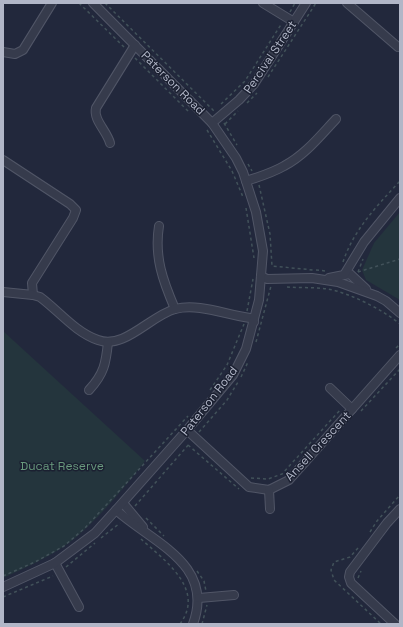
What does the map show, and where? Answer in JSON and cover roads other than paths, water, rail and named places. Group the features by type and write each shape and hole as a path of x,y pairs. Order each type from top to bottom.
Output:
{"street":[{"path":"3,52 15,54 23,50 52,3"},
{"path":"263,3 294,22"},
{"name":"Percival Street","path":"209,120 239,100 254,84 306,3"},
{"path":"347,3 398,47"},
{"name":"Paterson Road","path":"3,587 55,563 95,533 123,503 233,375 246,349 259,300 263,251 256,212 246,181 228,145 209,120 94,4"},
{"path":"110,143 107,134 95,112 98,102 135,45"},
{"path":"246,181 284,166 294,160 309,148 336,119"},
{"path":"3,160 70,204 76,210 73,218 36,277 33,295"},
{"path":"345,280 361,254 375,226 400,198"},
{"path":"159,226 157,241 160,270 175,309"},
{"path":"261,276 266,279 324,275 353,281 356,276 361,254"},
{"path":"356,276 377,296"},
{"path":"345,280 386,301 400,313"},
{"path":"3,292 33,295 45,301 87,335 100,341 108,342 133,334 160,314 175,309 198,308 230,315 248,323 254,322"},
{"path":"89,390 98,380 106,364 108,342"},
{"name":"Ansell Crescent","path":"269,490 289,480 352,409 397,352"},
{"path":"330,388 352,409"},
{"path":"187,430 249,487 269,490 270,510"},
{"path":"123,503 149,533 189,570 195,581 199,598 197,613 193,624"},
{"path":"395,624 351,583 349,577 350,572 400,508"},
{"path":"116,510 149,533"},
{"path":"55,563 79,606"},
{"path":"199,598 234,595"}],"park label":[{"name":"Ducat Reserve","path":"62,466"}]}
